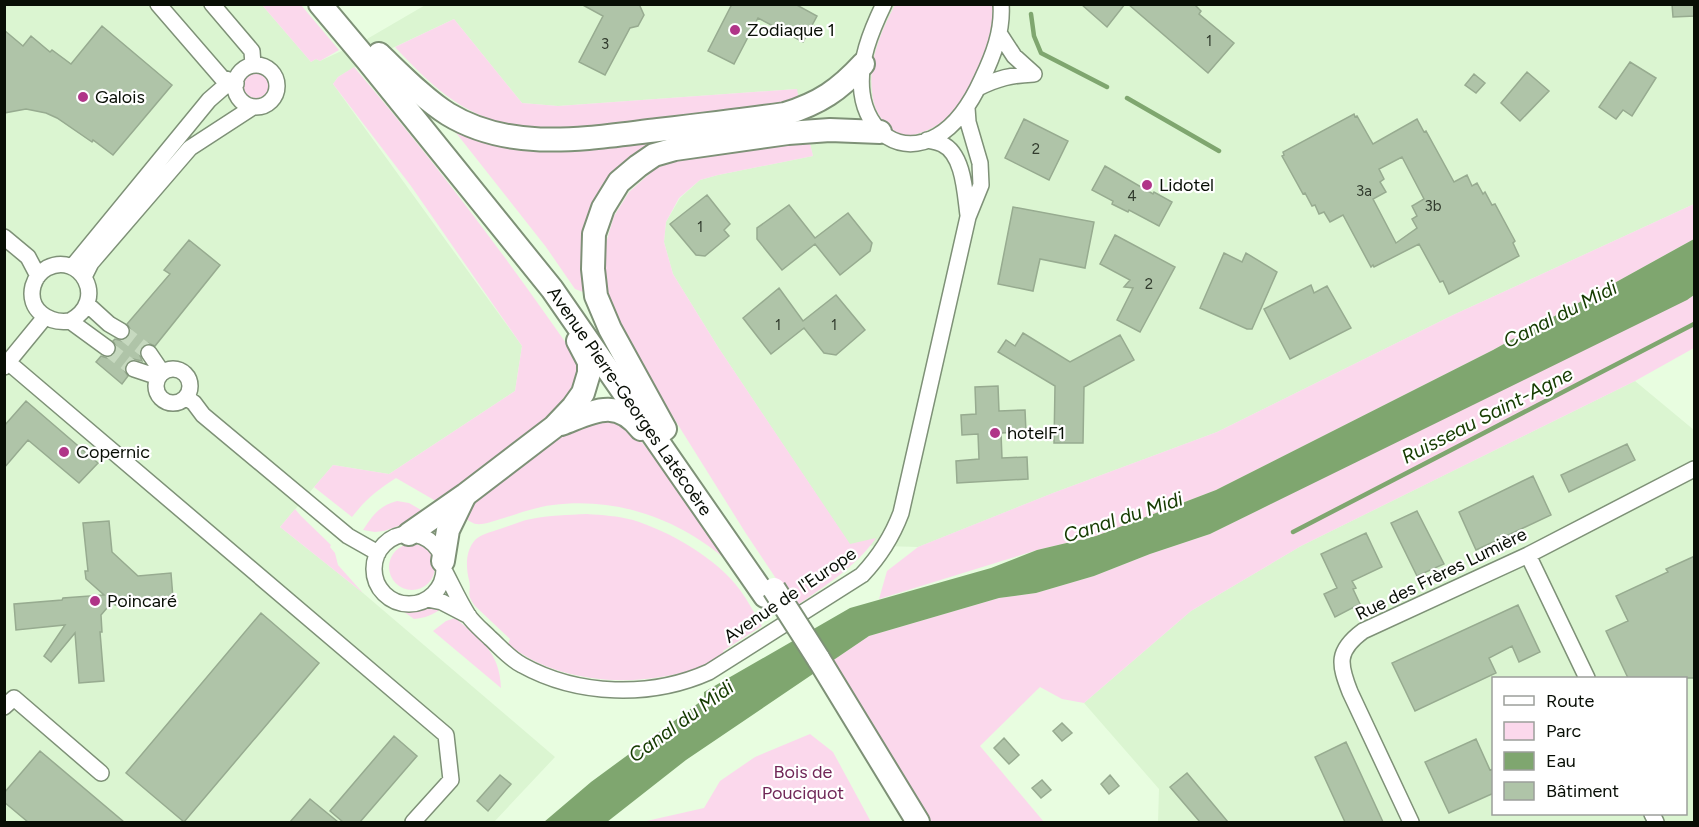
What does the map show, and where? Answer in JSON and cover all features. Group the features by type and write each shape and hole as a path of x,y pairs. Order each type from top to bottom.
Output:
{"main road":[{"name":"Avenue Pierre-Georges Latécoère","path":"320,4 367,49 504,209 666,430 850,721 918,822"},
{"name":"Avenue Pierre-Georges Latécoère","path":"337,4 367,49 480,199 552,289 708,513 769,593"},
{"path":"367,49 448,114 502,135 537,140 574,140 785,114 808,107 832,93 863,64"},
{"path":"666,430 610,329 596,296 592,269 594,234 603,208 619,183 654,155 675,149 788,133 830,130 880,132"},
{"path":"409,534 465,495 554,427 583,393 590,373 580,344 480,199"},
{"path":"554,427 598,410 626,414 636,422 708,513"},
{"path":"444,565 448,530 465,495"},
{"name":"Avenue Pierre-Georges Latécoère","path":"850,721 905,822"}],"street":[{"path":"158,4 222,78 236,83"},
{"path":"212,4 252,51 253,65"},
{"path":"871,4 877,19"},
{"path":"884,4 868,41 863,64 862,92 866,109 880,132 900,144 914,144 938,136 967,108 991,61 999,33 1001,4"},
{"path":"978,88 1005,77 1034,74 1014,56 999,33"},
{"path":"84,277 91,263 190,148 253,106 267,104 276,94 277,81 270,70 259,65 253,65 242,71 236,83 236,90 242,101 253,106"},
{"path":"72,267 209,100 225,86 236,83"},
{"name":"Avenue de l'Europe","path":"427,599 442,602 469,616 519,664 550,678 576,685 640,690 692,679 709,672 862,575 889,540 901,513 968,217 981,185 980,163 968,122 967,108"},
{"name":"Avenue de l'Europe","path":"927,140 941,144 951,151 957,162 964,181 968,217"},
{"path":"4,237 28,257 38,276"},
{"path":"53,266 72,267 84,277 89,290 87,304 83,311 70,321 53,321 38,311 32,294 33,285 44,270 53,266"},
{"path":"87,304 109,324 121,331"},
{"path":"45,317 7,365 446,735 451,780 413,822"},
{"path":"70,321 107,348"},
{"path":"134,369 160,375 177,369 187,376 190,386 186,397 176,403 165,401 157,393 156,387 160,375 149,353"},
{"path":"186,397 203,415 348,536 378,553"},
{"name":"Rue des Frères Lumière","path":"1411,822 1343,673 1342,660 1351,640 1363,631 1528,555 1695,469"},
{"path":"409,534 421,536 431,542 439,550 444,565 442,582 436,592 417,603 406,604 395,601 378,586 374,564 383,545 399,535 409,534"},
{"path":"1528,555 1587,677"},
{"name":"Avenue de l'Europe","path":"444,565 469,616"},
{"path":"4,707 14,698 100,773"}],"shaded area":[{"path":"427,4 1694,5 1694,204 1453,315 1217,432 1053,493 918,547 850,545 718,347 673,274 664,242 666,222 680,198 700,180 813,156 796,89 558,106 522,103 454,19 367,60 338,77 333,84 522,346 515,391 389,474 333,465 280,527 363,593 555,757 494,822 5,822 5,5 262,5 311,62 316,59 320,61 367,39"},
{"path":"1635,381 1694,430 1694,822 1158,822 1159,789 1084,703 1191,611 1301,546"}],"green space":[{"path":"262,5 301,5 339,50 320,61 316,59 311,62"},
{"path":"895,5 993,5 992,24 985,52 963,96 952,112 938,125 912,135 893,131 877,112 873,97 871,80 874,58 885,25"},
{"path":"454,19 522,103 558,106 797,89 799,100 781,106 557,130 529,129 504,124 452,100 423,76 395,47"},
{"path":"354,67 442,175 526,286 579,362 581,376 569,401 441,504 396,478 372,495 352,517 314,487 333,465 389,474 515,391 522,346 411,186 333,84 338,77"},
{"path":"256,72 265,76 269,85 265,94 256,98 247,94 243,85 247,76"},
{"path":"453,129 682,133 626,168 586,289 583,292 575,289 546,247"},
{"path":"809,139 813,156 700,180 679,198 666,222 664,242 673,274 718,347 850,544 876,538 849,567 795,607 645,372 613,313 604,278 605,246 614,216 629,192 656,168 696,155"},
{"path":"1694,204 1694,239 1493,350 1216,490 1096,536 1037,550 879,599 887,571 918,547 1053,493 1217,432 1453,315"},
{"path":"1694,295 1694,348 1635,381 1301,546 1191,611 1084,703 1062,699 1040,687 980,746 1044,822 931,822 832,661 869,636 999,598 1036,593 1094,576 1210,534"},
{"path":"588,420 619,420 632,430 727,557 725,559 687,532 666,522 645,514 600,504 553,505 479,524 472,523 460,515 471,501"},
{"path":"397,501 409,503 428,514 411,524 384,531 363,530 377,512"},
{"path":"295,509 331,545 338,565 363,593 280,527"},
{"path":"587,514 633,520 662,531 692,548 731,579 762,626 723,651 725,654 707,664 677,674 652,678 600,679 575,675 528,658 508,644 510,639 472,602 469,595 467,565 469,549 480,536 523,521"},
{"path":"412,544 428,551 435,567 428,583 412,590 396,583 389,567 396,551"},
{"path":"428,606 442,608 429,616 414,619 400,609 419,609"},
{"path":"455,618 487,647 493,656 500,676 501,688 433,631 446,621"},
{"name":"Bois de Pouciquot","path":"810,734 833,752 871,822 642,822 704,808 720,781 755,757"}],"water":[{"name":"Canal du Midi","path":"1694,239 1694,295 1687,300 1210,534 1094,576 1036,593 999,598 869,636 686,760 607,822 544,822 591,782 704,699 704,692 850,608 991,568 1037,550 1096,536 1216,490 1493,350"}],"building":[{"path":"581,4 639,4 644,15 638,26 630,28 605,75 579,62 603,16"},
{"name":"Zodiaque 1","path":"732,4 795,4 817,16 803,42 758,18 734,64 708,51"},
{"path":"1081,4 1125,4 1107,27"},
{"path":"1128,4 1194,4 1201,11 1199,14 1234,43 1208,73"},
{"path":"1672,4 1695,4 1695,16 1673,17"},
{"name":"Galois","path":"102,26 172,85 113,155 93,140 92,142 46,113 26,109 4,113 4,30 23,46 31,36 50,52 52,50 71,64"},
{"path":"1630,62 1656,78 1632,116 1623,110 1616,119 1599,107"},
{"path":"1527,72 1549,91 1520,121 1501,103"},
{"path":"1474,74 1485,83 1476,93 1465,85"},
{"path":"1354,114 1373,144 1417,119 1454,182 1467,175 1472,186 1477,183 1492,205 1495,204 1515,241 1513,243 1519,256 1449,294 1419,244 1371,267 1343,215 1330,222 1324,212 1319,214 1315,205 1312,206 1282,156 1283,152","holes":["1402,157 1424,199 1412,206 1417,216 1412,219 1417,228 1396,243 1373,199 1386,192 1380,182 1384,179 1379,169"]},
{"path":"1024,119 1068,141 1049,180 1005,158"},
{"path":"1105,166 1153,194 1154,192 1172,202 1159,226 1112,204 1113,201 1092,190"},
{"path":"707,195 730,224 724,230 729,236 705,256 696,255 670,224"},
{"path":"789,205 815,238 848,213 872,243 870,251 840,275 815,244 782,270 757,239 757,228"},
{"path":"1013,207 1094,222 1085,268 1040,259 1033,291 998,284"},
{"path":"1115,235 1175,267 1140,332 1117,320 1133,288 1124,287 1130,280 1100,264"},
{"path":"189,240 220,265 155,346 148,343 141,348 139,353 142,361 133,359 127,362 124,370 128,376 122,384 96,362 101,356 107,358 114,354 117,348 113,341 115,339 122,341 129,336 131,330 127,324 170,274 164,270"},
{"path":"1224,253 1242,262 1246,253 1277,272 1252,329 1247,329 1200,308"},
{"path":"1311,285 1314,293 1327,286 1351,328 1290,359 1264,309"},
{"path":"779,288 803,321 836,295 865,330 836,355 824,353 804,328 771,354 743,318"},
{"path":"1023,333 1070,362 1120,335 1134,360 1084,387 1083,443 1054,443 1055,386 998,352 1006,340 1015,346"},
{"name":"hotelF1","path":"998,386 999,411 1025,410 1026,432 1001,433 1002,458 1027,457 1028,479 957,483 956,461 979,459 978,434 962,435 961,415 976,414 975,387"},
{"name":"Copernic","path":"26,401 98,463 79,483 28,440 4,468 4,426"},
{"path":"1627,444 1635,460 1569,492 1561,475"},
{"path":"1533,476 1551,515 1476,550 1459,512"},
{"path":"1417,511 1444,564 1417,576 1391,523"},
{"name":"Poincaré","path":"109,521 112,552 138,576 171,573 173,598 125,602 125,605 115,605 112,602 101,615 104,681 79,683 75,633 51,662 44,656 65,625 16,630 14,604 104,595 86,579 85,571 88,571 83,523"},
{"path":"1366,533 1382,567 1352,581 1360,604 1335,617 1324,594 1337,588 1321,554"},
{"path":"1695,556 1695,678 1628,677 1606,631 1628,621 1616,596 1668,572 1666,569"},
{"path":"1518,605 1540,652 1519,662 1512,646 1489,658 1496,673 1415,711 1392,663"},
{"path":"261,613 319,663 184,822 126,773"},
{"path":"1062,723 1072,733 1062,741 1053,731"},
{"path":"394,736 417,756 360,822 343,822 330,811"},
{"path":"1004,738 1019,755 1009,764 994,748"},
{"path":"1476,739 1490,770 1492,770 1492,794 1449,813 1425,762"},
{"path":"1346,742 1383,822 1345,822 1315,757"},
{"path":"40,751 124,822 28,822 4,802 4,793"},
{"path":"1187,773 1228,822 1200,822 1170,787"},
{"path":"500,775 511,784 488,811 477,801"},
{"path":"1110,775 1119,786 1109,794 1101,784"},
{"path":"1042,780 1051,790 1041,798 1032,788"},
{"path":"310,799 338,822 290,822"}],"waterway":[{"name":"Ruisseau Saint-Agne","path":"1031,14 1034,36 1041,53 1107,87"},
{"name":"Ruisseau Saint-Agne","path":"1127,98 1219,151"},
{"name":"Ruisseau Saint-Agne","path":"1293,532 1694,324"}],"tunnel":[{"path":"121,331 149,353"},
{"path":"107,348 134,369"}],"place":[{"name":"Zodiaque 1","path":"735,30"},
{"name":"Galois","path":"83,97"},
{"name":"Lidotel","path":"1147,185"},
{"name":"hotelF1","path":"995,433"},
{"name":"Copernic","path":"64,452"},
{"name":"Poincaré","path":"95,601"}]}
